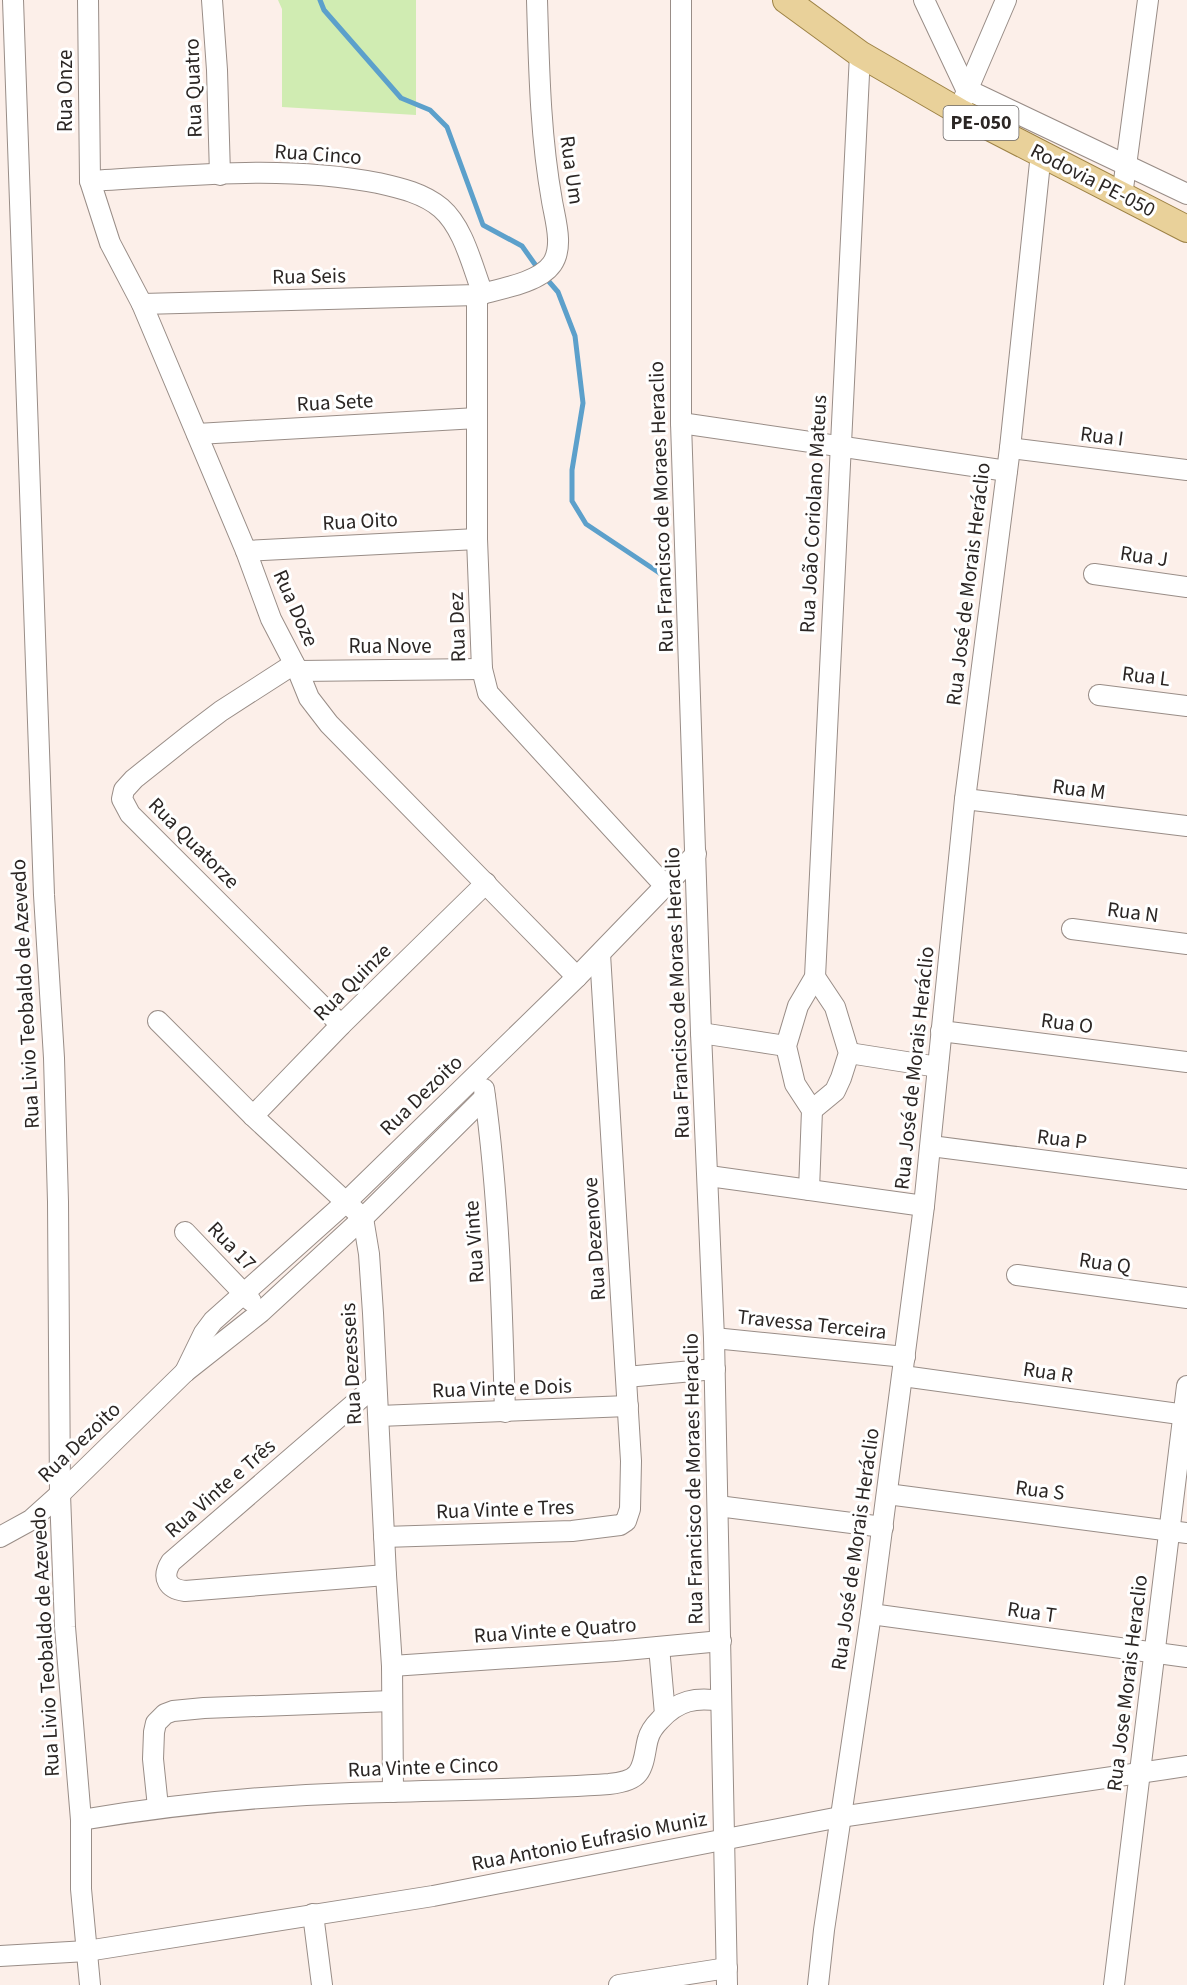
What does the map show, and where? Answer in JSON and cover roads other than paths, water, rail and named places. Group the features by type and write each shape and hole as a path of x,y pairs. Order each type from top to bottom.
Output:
{"main road":[{"name":"Rodovia PE-050","path":"786,0 860,54 963,101 1041,153 1187,229"}],"street":[{"name":"Rua Livio Teobaldo de Azevedo","path":"13,0 44,895 54,1069 58,1202 60,1494 65,1627 81,1820 81,1889 90,1985"},
{"name":"Rua Onze","path":"88,0 90,181"},
{"name":"Rua Quatro","path":"212,0 218,70 220,175"},
{"name":"Rua Um","path":"480,295 542,273 552,264 556,256 557,240 544,152 537,0"},
{"name":"Rua Francisco de Moraes Heraclio","path":"681,0 681,423 701,1033 709,1176 715,1369 727,1977"},
{"path":"924,0 963,101 1126,164 1187,194"},
{"path":"963,101 1006,0"},
{"path":"1122,196 1148,0"},
{"name":"Rua João Coriolano Mateus","path":"812,1110 795,1084 786,1046 798,1006 815,977 860,54"},
{"name":"Rua José de Morais Heráclio","path":"818,1985 840,1817 883,1527 932,1146 941,1031 965,799 1010,448 1041,153"},
{"name":"Rua Cinco","path":"90,181 288,173 327,175 389,186 419,195 441,209 454,224 480,295"},
{"name":"Rua Doze","path":"90,181 110,243 142,304 246,551 272,619 309,698 329,724 577,977"},
{"name":"Rua Seis","path":"142,304 480,295"},
{"name":"Rua Dez","path":"480,295 477,539 482,669 488,693 666,887"},
{"name":"Rua Sete","path":"197,434 477,418"},
{"path":"681,423 1007,471"},
{"name":"Rua I","path":"1010,448 1187,470"},
{"name":"Rua Oito","path":"246,551 477,539"},
{"name":"Rua J","path":"1094,574 1187,587"},
{"name":"Rua Nove","path":"296,667 482,669"},
{"name":"Rua Quatorze","path":"296,667 221,711 188,736 134,779 124,790 122,799 130,814 341,1025"},
{"name":"Rua L","path":"1099,694 1187,706"},
{"name":"Rua M","path":"965,799 1187,826"},
{"name":"Rua Dezoito","path":"185,1372 204,1333 213,1322 345,1203 577,977 696,854"},
{"name":"Rua Quinze","path":"253,1116 341,1025 486,883"},
{"name":"Rua N","path":"1072,928 1187,944"},
{"name":"Rua Dezenove","path":"600,954 632,1486 630,1509 626,1521"},
{"path":"809,1190 812,1110 835,1091 842,1078 849,1053 835,1007 815,977"},
{"path":"158,1021 253,1116 363,1218"},
{"name":"Rua O","path":"941,1031 1187,1062"},
{"path":"701,1033 786,1046"},
{"path":"849,1053 938,1067"},
{"name":"Rua Vinte","path":"481,1070 501,1268 505,1412"},
{"name":"Rua Dezoito","path":"0,1537 31,1520 185,1372 261,1312 363,1218 485,1097"},
{"name":"Rua P","path":"932,1146 1187,1179"},
{"path":"709,1176 924,1206"},
{"name":"Rua Dezesseis","path":"363,1218 369,1254 379,1416 392,1666 393,1792"},
{"name":"Rua 17","path":"185,1232 261,1312"},
{"name":"Rua Q","path":"1017,1275 1187,1298"},
{"name":"Travessa Terceira","path":"714,1338 904,1367"},
{"name":"Rua R","path":"904,1367 1185,1414"},
{"path":"626,1377 715,1369"},
{"name":"Rua Vinte e Três","path":"376,1385 171,1562 165,1576 167,1583 174,1589 185,1591 386,1575"},
{"name":"Rua Jose Morais Heraclio","path":"1114,1985 1155,1652 1178,1532 1187,1386"},
{"name":"Rua Vinte e Dois","path":"379,1416 628,1406"},
{"name":"Rua S","path":"887,1494 1178,1532"},
{"path":"718,1506 883,1527"},
{"name":"Rua Vinte e Tres","path":"384,1537 572,1531 609,1528 626,1521"},
{"name":"Rua T","path":"871,1614 1187,1657"},
{"name":"Rua Vinte e Quatro","path":"392,1666 721,1641"},
{"path":"659,1647 665,1714"},
{"name":"Rua Vinte e Cinco","path":"81,1820 158,1807 339,1793 545,1787 620,1782 634,1777 640,1769 648,1737 665,1714 685,1701 700,1698 721,1701"},
{"path":"158,1807 153,1759 154,1732 156,1724 165,1714 172,1711 204,1708 392,1701"},
{"name":"Rua Antonio Eufrasio Muniz","path":"0,1956 87,1951 432,1896 840,1817 1187,1766"},
{"path":"313,1914 322,1985"},
{"path":"619,1985 727,1977"}],"waterway":[{"path":"320,0 324,10 401,98 430,110 447,127 483,225 522,246 539,270"},
{"path":"545,277 558,292 575,336 583,403 572,470 572,501 586,524 670,580"}]}
